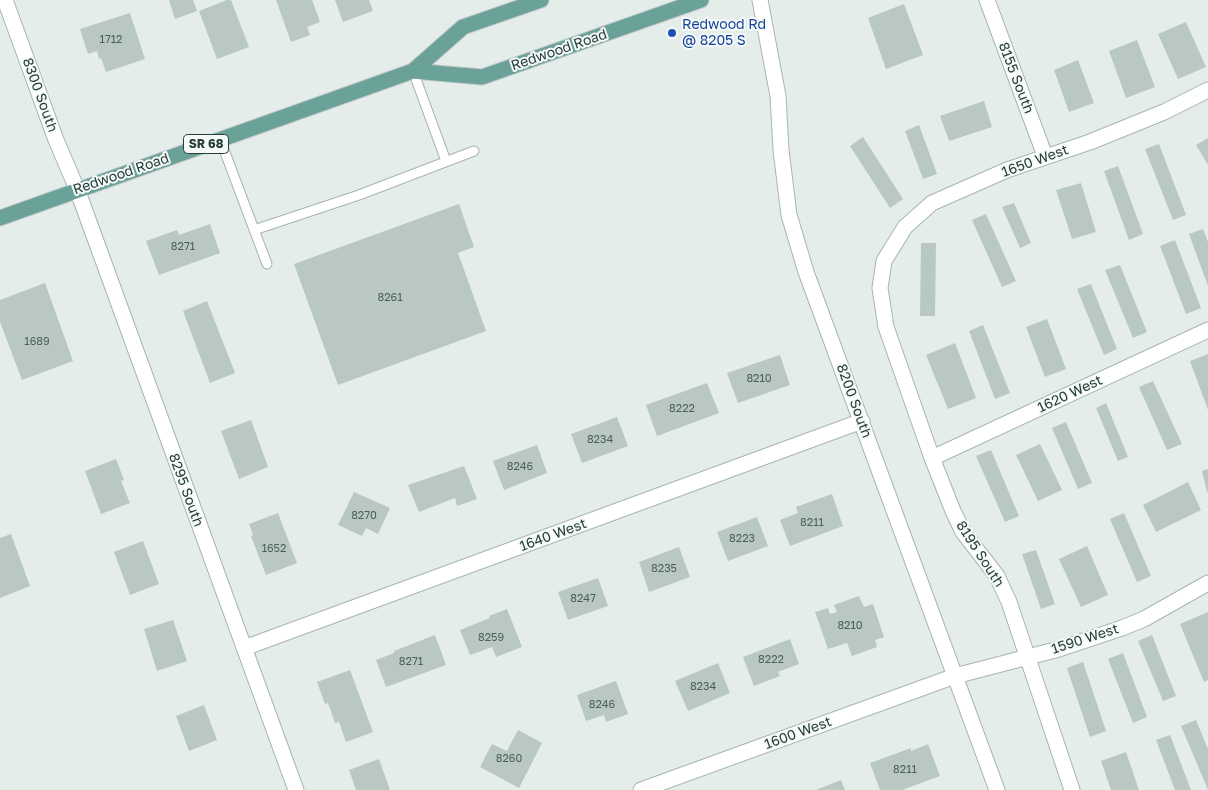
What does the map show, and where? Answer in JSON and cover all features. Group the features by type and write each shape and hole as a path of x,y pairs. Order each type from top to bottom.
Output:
{"main road":[{"name":"Redwood Road","path":"0,218 77,189 413,71 463,27 541,0"},
{"name":"Redwood Road","path":"413,71 482,77 701,0"}],"street":[{"name":"8300 South","path":"6,0 56,140 77,189"},
{"name":"8200 South","path":"760,0 778,96 781,150 789,215 806,272 997,790"},
{"name":"8155 South","path":"987,0 1046,156"},
{"name":"1650 West","path":"884,260 905,227 932,203 1006,170 1090,142 1154,116 1208,90"},
{"name":"8295 South","path":"77,189 296,790"},
{"name":"8195 South","path":"884,260 880,288 886,327 932,458 952,511 964,532 997,576 1009,602 1072,790"},
{"name":"1620 West","path":"932,458 1208,330"},
{"name":"1640 West","path":"244,648 862,421"},
{"name":"1590 West","path":"955,676 1068,646 1144,619 1208,583"},
{"name":"1600 West","path":"641,790 955,676"}],"lane":[{"path":"413,71 446,161"},
{"path":"220,139 267,264"},
{"path":"254,230 359,195 474,151"}],"building":[{"path":"169,0 193,0 197,11 175,19"},
{"path":"231,0 249,47 217,59 199,11"},
{"path":"276,0 312,0 320,22 307,27 310,35 291,42"},
{"path":"335,0 369,0 373,11 343,22"},
{"path":"904,4 923,55 886,69 868,18"},
{"path":"130,13 145,59 106,72 97,51 88,54 80,29"},
{"path":"1186,22 1206,67 1178,79 1158,34"},
{"path":"1137,40 1155,87 1126,98 1109,51"},
{"path":"1078,60 1094,103 1069,112 1054,70"},
{"path":"984,101 992,127 949,141 940,116"},
{"path":"919,125 937,174 923,179 905,131"},
{"path":"863,137 903,199 890,208 850,146"},
{"path":"1208,138 1208,165 1196,145"},
{"path":"1159,144 1186,215 1173,220 1145,149"},
{"path":"1118,166 1143,234 1129,240 1104,171"},
{"path":"1081,183 1096,232 1072,239 1056,190"},
{"path":"1014,203 1031,243 1020,248 1002,207"},
{"path":"459,204 474,247 458,253 486,331 338,385 294,264"},
{"path":"986,214 1016,281 1002,287 972,220"},
{"path":"210,224 220,253 159,275 146,241 177,230 179,235"},
{"path":"1203,229 1208,242 1208,286 1189,234"},
{"path":"1175,240 1201,308 1186,314 1160,246"},
{"path":"921,243 936,243 935,316 920,316"},
{"path":"1120,265 1147,332 1133,338 1105,270"},
{"path":"45,283 73,361 22,380 0,322 0,300"},
{"path":"1091,284 1117,349 1104,355 1077,289"},
{"path":"207,301 235,373 210,383 183,311"},
{"path":"1047,319 1066,369 1045,377 1026,327"},
{"path":"983,325 1010,393 995,399 969,331"},
{"path":"955,343 976,398 948,409 926,355"},
{"path":"1208,354 1208,410 1190,361"},
{"path":"780,355 790,385 738,403 727,373"},
{"path":"1153,381 1182,444 1167,450 1139,387"},
{"path":"707,383 719,413 657,436 646,405"},
{"path":"1106,403 1128,457 1118,461 1096,408"},
{"path":"617,417 628,446 582,463 571,434"},
{"path":"251,420 268,467 239,479 221,431"},
{"path":"1066,422 1092,483 1078,489 1052,428"},
{"path":"1040,444 1062,490 1038,501 1016,455"},
{"path":"537,445 547,473 504,490 493,461"},
{"path":"991,450 1019,516 1005,522 976,456"},
{"path":"116,459 124,480 121,481 130,503 101,514 85,471"},
{"path":"464,466 477,499 457,506 455,498 419,512 408,485"},
{"path":"1208,469 1208,492 1207,492 1202,471"},
{"path":"1188,482 1201,510 1156,532 1143,505"},
{"path":"354,492 390,508 378,534 366,528 362,536 338,525"},
{"path":"832,494 843,526 790,546 780,520 798,513 796,507"},
{"path":"278,513 297,563 266,575 251,536 253,535 249,524"},
{"path":"1124,513 1151,576 1137,582 1110,519"},
{"path":"757,517 768,546 728,561 717,532"},
{"path":"11,534 30,586 0,598 0,538"},
{"path":"143,541 159,584 130,595 114,552"},
{"path":"1087,546 1108,595 1081,607 1059,559"},
{"path":"679,547 690,577 649,592 639,562"},
{"path":"1036,550 1055,604 1041,609 1022,554"},
{"path":"598,578 608,606 568,620 558,592"},
{"path":"859,596 864,607 873,604 884,637 875,640 877,647 852,656 847,643 828,649 815,612 828,608 830,614 837,612 834,605"},
{"path":"507,609 522,647 496,657 492,647 470,655 460,630"},
{"path":"1208,612 1208,680 1204,682 1180,624"},
{"path":"173,620 187,661 157,671 144,629"},
{"path":"435,635 446,665 386,687 376,660"},
{"path":"1152,635 1176,696 1163,701 1138,641"},
{"path":"790,639 799,664 778,672 780,676 754,686 743,657"},
{"path":"1123,653 1147,717 1133,723 1108,659"},
{"path":"1083,662 1106,731 1090,737 1067,668"},
{"path":"718,663 730,693 688,711 675,681"},
{"path":"350,670 373,732 346,742 339,722 335,723 328,703 325,704 317,682"},
{"path":"616,681 628,714 606,722 604,715 586,721 577,695"},
{"path":"204,705 217,740 189,751 176,716"},
{"path":"1196,720 1208,749 1208,790 1181,726"},
{"path":"518,730 542,743 519,788 480,767 492,744 507,751"},
{"path":"1170,735 1191,790 1175,790 1156,740"},
{"path":"928,744 940,776 902,790 880,790 870,763"},
{"path":"1126,752 1139,790 1111,790 1101,761"},
{"path":"379,759 390,790 356,790 349,770"},
{"path":"841,780 845,790 816,790"}],"place":[{"name":"Redwood Rd @ 8205 S","path":"672,33"}]}
